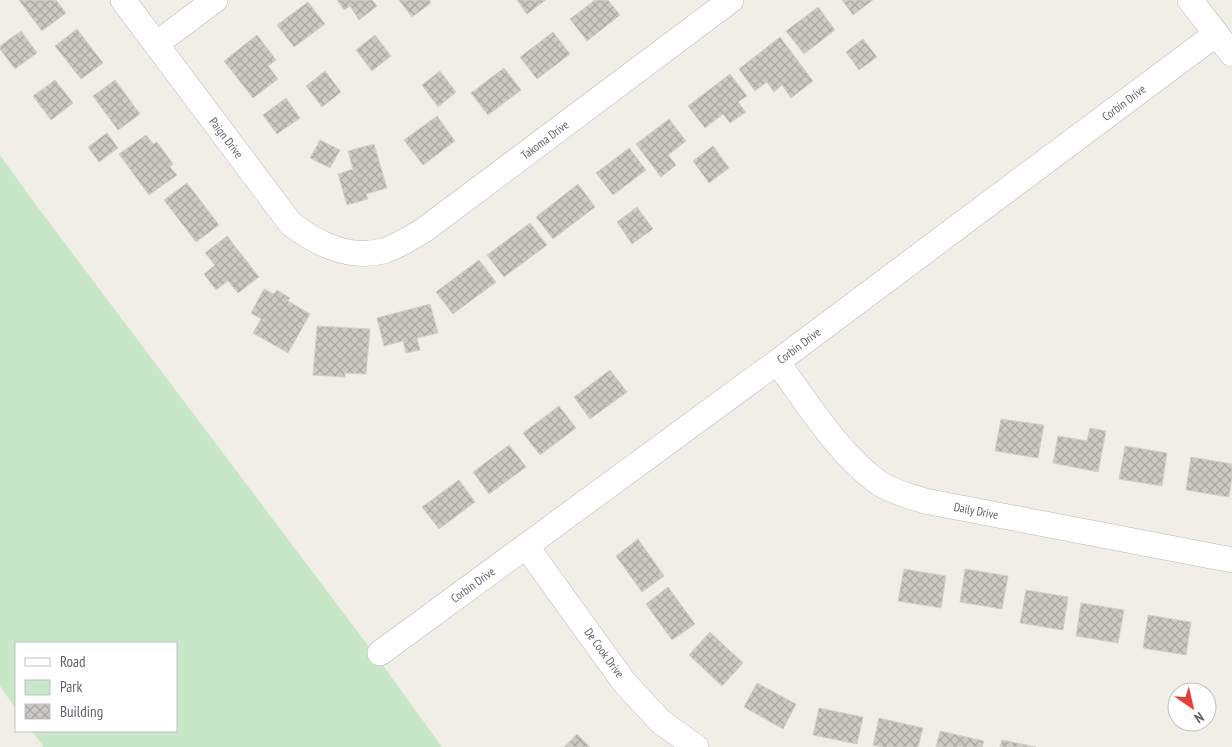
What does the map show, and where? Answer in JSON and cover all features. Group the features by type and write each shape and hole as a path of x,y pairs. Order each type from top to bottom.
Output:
{"street":[{"name":"Paign Drive","path":"123,0 290,223 315,241 347,253"},
{"path":"156,44 215,0"},
{"name":"Takoma Drive","path":"347,253 368,253 385,250 405,242 424,230 731,0"},
{"path":"1190,0 1232,54"},
{"name":"Corbin Drive","path":"380,653 777,362 1216,34"},
{"name":"Daily Drive","path":"777,362 844,451 880,484 900,493 925,501 1232,560"},
{"name":"De Cook Drive","path":"526,546 624,682 661,722 696,747"}],"green space":[{"path":"0,155 382,664 442,747 44,747 33,732 178,732 178,642 15,642 15,708 0,686"}],"building":[{"path":"19,0 56,0 66,13 42,31"},
{"path":"337,0 372,0 377,6 359,20 350,6 344,10"},
{"path":"399,0 429,0 431,3 412,17"},
{"path":"517,0 546,0 527,14"},
{"path":"595,0 608,0 620,15 587,41 570,19"},
{"path":"842,0 873,0 853,15"},
{"path":"308,2 325,24 294,47 277,25"},
{"path":"818,7 835,30 804,54 786,31"},
{"path":"77,29 103,63 81,79 55,46"},
{"path":"21,31 37,53 15,69 0,49 0,46"},
{"path":"553,32 570,54 537,79 520,57"},
{"path":"257,35 276,60 268,66 278,79 253,98 224,61"},
{"path":"375,35 391,56 372,71 356,50"},
{"path":"780,37 813,81 791,98 782,85 774,92 767,82 755,91 739,69"},
{"path":"863,39 877,57 859,70 846,52"},
{"path":"504,68 521,90 488,115 471,93"},
{"path":"325,71 341,92 322,107 306,86"},
{"path":"440,71 456,92 438,107 422,85"},
{"path":"730,74 747,96 738,102 746,112 730,123 723,114 705,128 688,106"},
{"path":"55,80 73,103 51,120 33,96"},
{"path":"115,80 140,114 118,130 93,96"},
{"path":"286,98 300,118 277,134 263,115"},
{"path":"437,116 455,141 423,165 404,140"},
{"path":"669,119 686,141 668,155 676,165 661,177 636,144"},
{"path":"107,133 118,148 99,162 88,147"},
{"path":"146,135 153,144 157,142 173,164 170,167 177,175 149,195 119,154"},
{"path":"320,140 340,150 330,168 310,158"},
{"path":"374,144 387,188 366,194 368,199 347,205 338,174 353,169 348,151"},
{"path":"713,146 729,168 709,183 693,161"},
{"path":"629,148 646,170 613,195 596,173"},
{"path":"187,183 219,225 196,242 164,200"},
{"path":"578,184 595,207 553,239 536,217"},
{"path":"637,207 653,229 632,244 617,222"},
{"path":"530,223 547,245 504,277 487,255"},
{"path":"227,236 259,277 238,293 228,281 216,290 204,274 215,265 205,253"},
{"path":"479,260 496,282 453,314 436,292"},
{"path":"264,289 274,294 277,290 290,298 288,301 310,314 288,353 253,333 261,319 251,313"},
{"path":"430,304 438,333 417,338 420,350 406,353 403,341 384,346 377,318"},
{"path":"317,326 370,329 366,374 345,373 345,377 313,375"},
{"path":"610,370 627,392 590,419 574,397"},
{"path":"559,406 576,428 540,455 523,433"},
{"path":"1001,419 1044,425 1038,458 995,451"},
{"path":"1090,428 1106,431 1098,472 1053,463 1058,436 1087,441"},
{"path":"509,445 526,467 489,494 473,472"},
{"path":"1125,446 1167,453 1162,486 1119,479"},
{"path":"1191,457 1232,464 1229,497 1186,490"},
{"path":"459,480 475,502 439,529 422,507"},
{"path":"638,539 664,576 642,592 616,556"},
{"path":"904,569 946,576 941,608 898,601"},
{"path":"965,569 1008,576 1002,609 960,602"},
{"path":"668,587 695,624 672,640 646,604"},
{"path":"1026,590 1068,597 1063,630 1020,623"},
{"path":"1081,603 1124,610 1118,643 1076,636"},
{"path":"1148,615 1191,622 1186,655 1143,648"},
{"path":"710,632 743,663 722,686 689,655"},
{"path":"757,683 796,704 783,729 744,707"},
{"path":"819,708 863,717 857,744 813,735"},
{"path":"879,718 923,728 918,747 882,747 873,745"},
{"path":"940,731 984,741 982,747 936,747"},
{"path":"577,734 590,747 564,747"},
{"path":"1002,740 1036,747 1000,747"}]}
